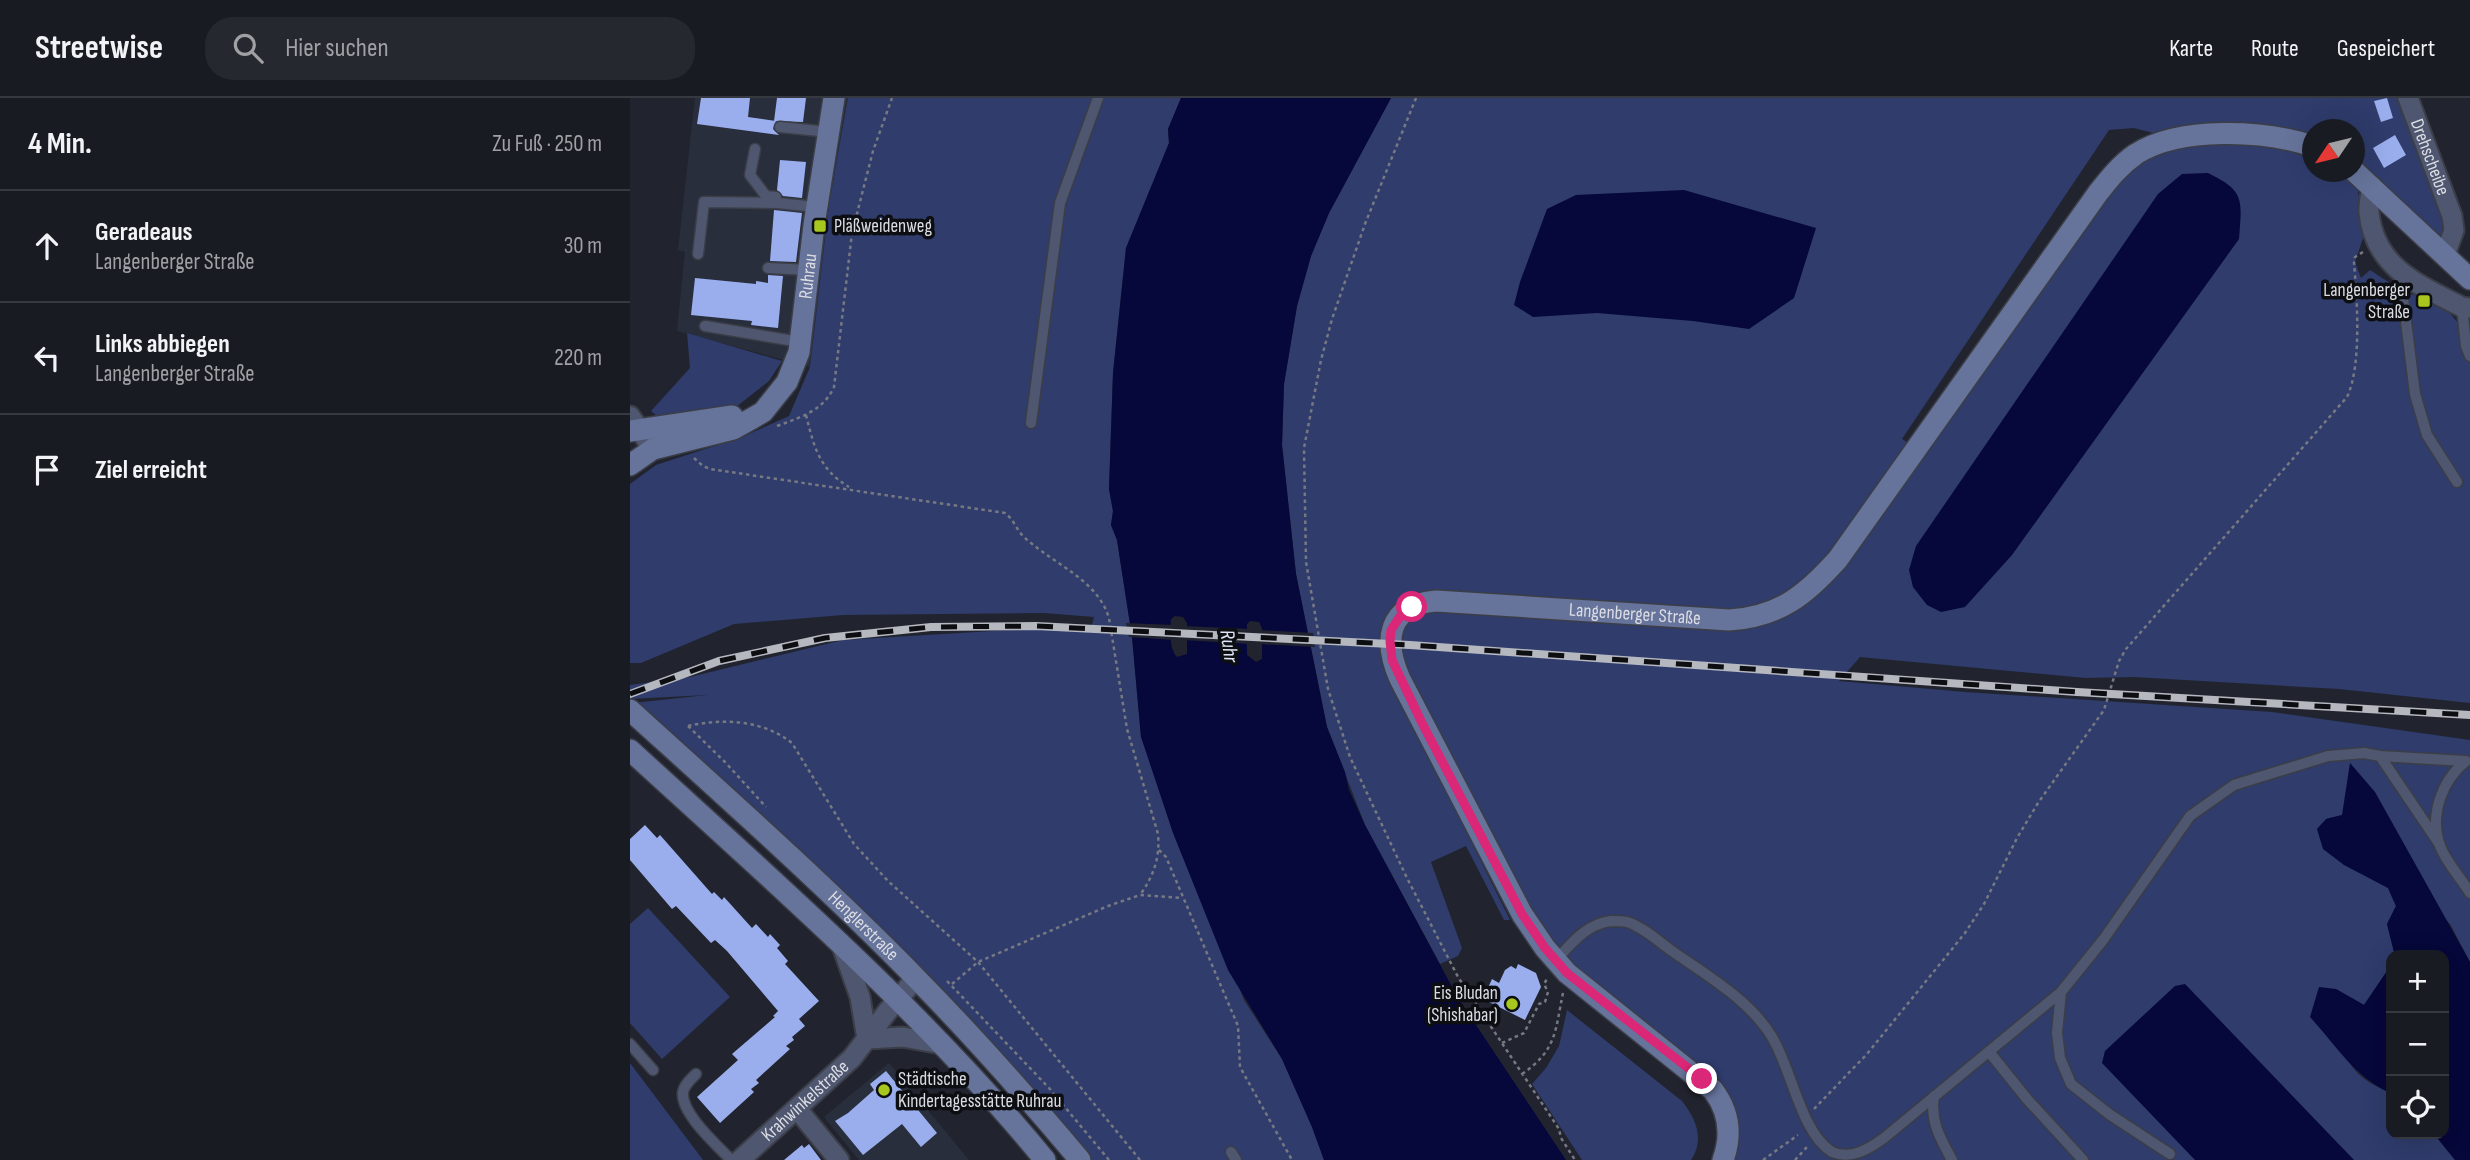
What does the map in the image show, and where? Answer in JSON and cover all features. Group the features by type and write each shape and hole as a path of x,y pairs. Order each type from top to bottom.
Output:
{"main road":[{"name":"Ruhrau","path":"630,465 653,449 733,429 763,412 787,382 796,365 800,343 834,98"},
{"name":"Langenberger Straße","path":"1723,1160 1728,1139 1728,1123 1724,1107 1713,1090 1561,967 1532,929 1505,884 1400,680 1392,660 1390,641 1393,626 1401,615 1416,605 1436,601 1729,620 1756,617 1780,608 1813,585 1838,559 2098,193 2120,166 2149,147 2176,138 2271,137 2302,144"},
{"path":"2365,181 2470,279"},
{"path":"633,426 713,421 752,411 770,403"},
{"name":"Henglerstraße","path":"630,710 916,978 1034,1105 1080,1160"},
{"name":"Henglerstraße","path":"630,750 842,945 941,1044 1015,1123 1045,1160"}],"street":[{"name":"Drehscheibe","path":"2408,98 2452,216 2454,230 2445,256"},
{"path":"2422,98 2424,141"},
{"path":"2372,186 2369,213 2378,243 2389,263 2405,277 2466,307"},
{"path":"633,426 653,449"},
{"path":"842,945 860,997 867,1039 903,1037 941,1044"},
{"name":"Krahwinkelstraße","path":"740,1160 836,1075 916,978"},
{"path":"798,1110 839,1160"}],"lane":[{"path":"1031,423 1060,203 1098,98"},
{"path":"780,127 829,132"},
{"path":"755,149 750,175 766,197 818,203"},
{"path":"698,254 704,202 818,203"},
{"path":"768,268 809,270"},
{"path":"2405,277 2402,290 2414,394 2427,435 2457,482"},
{"path":"2466,307 2466,346 2470,356"},
{"path":"705,326 800,343"},
{"path":"1561,967 1580,935 1594,925 1611,921 1626,922 1649,935 1703,973 1757,1017 1781,1053 1814,1138 1839,1156 1850,1157 1860,1154 1884,1138 2061,992 2103,940 2190,816 2234,785 2328,756 2364,753 2468,760"},
{"path":"2380,756 2470,893"},
{"path":"2440,845 2436,815 2441,794 2451,775 2468,760"},
{"path":"2061,992 2057,1033 2060,1058 2071,1084 2109,1114 2170,1154"},
{"path":"630,1044 653,1070"},
{"path":"1990,1053 2027,1100 2083,1160"},
{"path":"695,1074 687,1082 683,1093 685,1103 694,1119 732,1160"},
{"path":"1934,1096 1931,1112 1937,1131 1952,1160"}],"path":[{"path":"852,489 831,475 824,466 806,415 823,404 834,387 852,233 873,151 892,98"},
{"path":"1763,1160 1800,1133 1806,1118 1867,1054 1971,924 2038,803 2104,710 2119,661 2126,649 2347,397 2354,376 2357,321 2355,257 2378,243"},
{"path":"689,452 710,469 1005,513 1023,535 1099,596 1109,618 1127,729 1158,834 1159,850 1154,873 1140,895"},
{"path":"769,810 688,726 735,722 766,728 792,743 802,755 855,844 888,881 978,962 1140,1160"},
{"path":"1159,850 1166,858 1238,1026 1240,1067 1292,1160"},
{"path":"978,962 1077,918 1140,895 1182,898"},
{"path":"1522,1074 1547,1053 1553,1039 1561,967"},
{"path":"951,985 1049,1088 1109,1160"},
{"path":"1502,1043 1524,1033 1539,1004 1545,1002"},
{"path":"1796,1160 1814,1138"}],"shaded area":[{"path":"695,98 848,98 829,204 810,367 677,331 685,252 678,250"},
{"path":"848,98 1181,98 1168,129 1169,143 1126,248 1113,373 1109,489 1113,511 1111,525 1117,540 1132,637 1141,737 1244,1000 1282,1059 1324,1160 1080,1160 633,703 707,695 630,699 630,685 690,677 843,640 1092,625 1094,617 1044,613 843,615 734,624 641,663 630,663 630,484 656,465 742,437 789,416 810,367 829,204"},
{"path":"1391,98 2407,98 2446,200 2445,251 2365,174 2365,119 2302,119 2302,141 2161,135 2134,128 2109,130 1902,439 1927,454 2105,191 2152,153 2218,139 2263,142 2302,156 2302,182 2351,182 2357,187 2366,229 2355,262 2361,278 2370,270 2404,292 2442,304 2470,337 2470,703 2339,689 2133,677 2086,678 1860,657 1839,681 2272,712 2470,740 2470,962 2450,924 2342,815 2326,819 2368,877 2388,888 2396,906 2387,924 2394,950 2386,950 2386,972 2364,1005 2336,989 2344,1052 2359,1075 2386,1090 2386,1139 2438,1139 2455,1160 1733,1160 1739,1145 1737,1113 1722,1085 1577,974 1529,913 1425,715 1398,645 1382,661 1510,920 1504,920 1466,846 1431,862 1462,948 1458,956 1440,964 1365,825 1327,727 1296,574 1282,445 1284,384 1297,306 1311,256 1329,213"},
{"path":"687,333 782,361 769,381 736,407 657,416 651,411 690,368"},
{"path":"648,908 730,997 662,1059 630,1023 630,924"},
{"path":"1567,1010 1682,1101 1697,1129 1697,1144 1691,1160 1582,1160 1532,1084 1546,1068 1559,1046"},
{"path":"630,1063 703,1160 630,1160"},
{"name":"Städtische Kindertagesstätte Ruhrau","path":"889,1063 969,1160 859,1160 824,1117"}],"water":[{"name":"Ruhr","path":"1181,98 1391,98 1329,213 1311,256 1297,306 1284,384 1282,445 1296,574 1327,727 1345,772 1349,790 1365,825 1458,998 1566,1160 1324,1160 1282,1059 1228,970 1173,833 1141,737 1132,637 1117,540 1111,525 1113,511 1109,489 1113,373 1126,248 1169,143 1168,129","holes":["1175,616 1183,617 1187,623 1187,654 1177,657 1171,645 1170,634 1171,619","1250,621 1259,622 1262,628 1262,659 1256,662 1247,655 1247,624"]},
{"path":"2208,173 2229,185 2239,198 2239,239 2012,555 1965,607 1941,612 1927,605 1913,587 1909,570 1916,546 2158,194 2182,174"},
{"path":"1684,190 1816,228 1794,298 1749,329 1597,313 1533,317 1514,305 1547,209 1576,195"},
{"path":"2350,763 2375,792 2470,962 2470,1160 2455,1160 2438,1139 2449,1139 2449,950 2394,950 2387,924 2396,906 2388,888 2344,865 2323,849 2317,829 2326,819 2342,815"},
{"path":"2386,972 2386,1091 2357,1070 2310,1017 2319,987 2336,989 2364,1005"},
{"path":"2185,984 2354,1160 2195,1160 2102,1063 2105,1051 2175,986"}],"pier":[{"path":"1126,623 1174,625 1175,640 1129,637"},
{"path":"1183,626 1250,629 1250,644 1183,640"},
{"path":"1259,630 1313,633 1315,647 1259,644"}],"building":[{"path":"701,98 750,98 748,117 776,121 773,129 779,135 697,124"},
{"path":"777,98 806,98 803,122 774,121"},
{"path":"2387,98 2393,118 2381,122 2374,101"},
{"path":"2395,135 2406,155 2384,168 2373,148"},
{"path":"780,160 806,162 802,198 783,196 777,190"},
{"path":"774,210 802,213 796,262 770,261"},
{"path":"768,275 783,276 778,328 751,325 752,321 691,315 695,278 756,284 756,281 768,283"},
{"path":"645,825 657,838 660,835 712,894 714,892 722,900 724,897 752,928 756,924 768,937 770,934 780,945 777,948 788,961 785,964 819,1001 799,1019 805,1026 786,1046 790,1049 756,1080 759,1083 751,1089 754,1092 720,1123 697,1097 738,1060 732,1054 775,1017 773,1016 778,1011 727,951 715,940 711,943 676,906 672,909 630,860 630,839"},
{"path":"1518,964 1536,973 1541,987 1525,1020 1483,999 1492,979 1499,983 1505,970 1511,966 1516,969"},
{"path":"886,1071 937,1133 921,1147 902,1124 863,1155 835,1121 874,1090 870,1084"},
{"path":"809,1144 821,1160 784,1160 802,1145 804,1148"}],"railway":[{"path":"630,694 719,661 825,638 931,627 1036,626 1410,645 2077,692 2470,715"}],"place":[{"name":"Pläßweidenweg","path":"820,226"},
{"name":"Langenberger Straße","path":"2424,301"},
{"name":"Eis Bludan (Shishabar)","path":"1512,1004"},
{"name":"Städtische Kindertagesstätte Ruhrau","path":"884,1090"}],"route":[{"path":"1412,607 1401,615 1391,630 1392,660 1522,914 1545,948 1567,973 1702,1079"}]}
